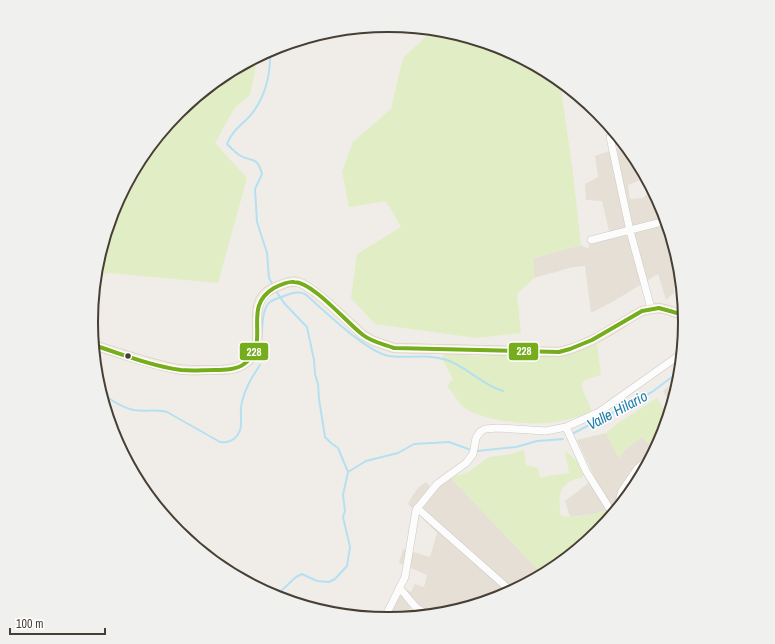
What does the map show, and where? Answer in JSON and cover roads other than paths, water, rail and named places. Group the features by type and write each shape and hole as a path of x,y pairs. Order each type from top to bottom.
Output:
{"main road":[{"path":"99,347 178,369 222,370 236,368 247,362 256,348 258,307 262,297 269,289 291,281 307,286 363,335 373,341 394,348 559,352 586,344 642,311 651,308 669,310 678,313"}],"street":[{"path":"611,137 630,231 651,308"},
{"path":"591,240 658,223"},
{"path":"387,612 405,578 417,508 437,484 466,463 473,454 477,436 483,430 498,428 546,430 566,427 598,412 675,358"},
{"path":"566,427 586,471 610,509"},
{"path":"621,495 622,490 639,468"},
{"path":"417,508 506,586"},
{"path":"399,588 420,610"}],"waterway":[{"path":"270,57 270,67 264,93 250,116 234,132 227,144 239,155 254,160 258,164 262,174 255,189 257,222 267,253 269,278 273,285"},
{"path":"276,291 284,303 307,327 318,384 325,437 338,448 348,472"},
{"path":"258,356 261,343 264,312 267,306 275,299 292,293 300,293 305,294 357,339 380,353 389,356 425,356 447,360 461,367 488,385 503,391"},
{"path":"107,397 124,407 133,410 167,412 220,442 226,442 235,438 240,430 243,397 249,383 260,365"},
{"name":"Valle Hilario","path":"572,434 652,392 672,377"},
{"name":"Valle Hilario","path":"477,451 516,447 537,441 563,439"},
{"name":"Valle Hilario","path":"281,592 296,577 302,574 317,581 329,582 335,579 347,566 350,547 343,517 345,511 343,495 348,472 366,461 398,453 414,444 449,442 471,450"}]}
